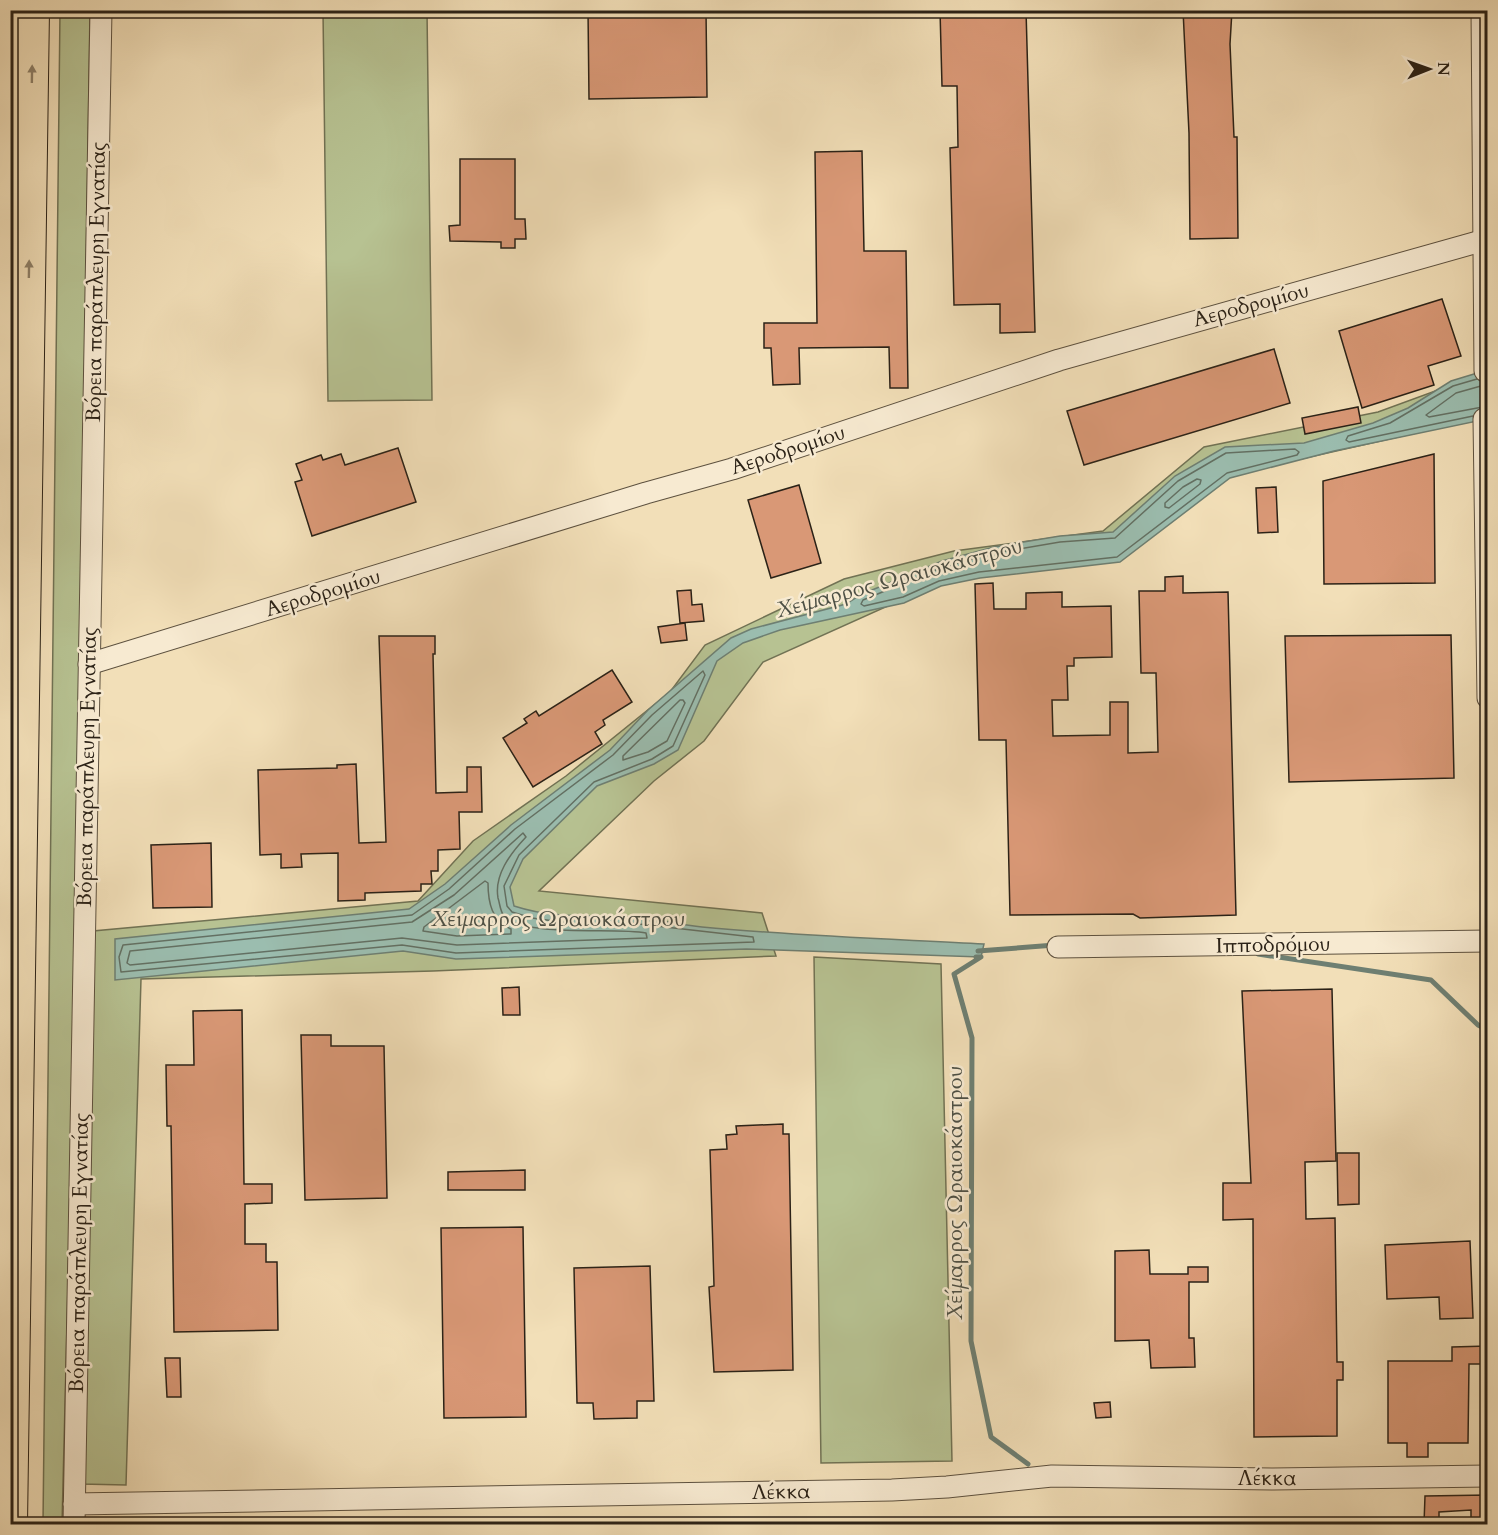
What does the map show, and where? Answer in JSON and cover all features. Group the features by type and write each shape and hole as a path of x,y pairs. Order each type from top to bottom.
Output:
{"highway":[{"path":"10,1524 33,10"}],"street":[{"name":"Βόρεια παράπλευρη Εγνατίας","path":"74,1514 101,10"},
{"path":"1482,10 1486,239 1485,371"},
{"name":"Αεροδρομίου","path":"88,664 646,493 732,469 1047,363 1486,239"},
{"path":"1484,419 1488,698"},
{"name":"Ιπποδρόμου","path":"1058,947 1488,940"},
{"name":"Λέκκα","path":"74,1514 892,1490 947,1487 1052,1476 1274,1479 1488,1476"}],"green space":[{"path":"90,10 76,965 62,1524 43,1524 60,11"},
{"path":"10,11 14,11 11,291"},
{"path":"323,11 427,11 432,400 328,401"},
{"path":"1487,372 1487,417 1225,476 1103,563 952,577 763,662 704,741 654,781 539,891 762,913 776,956 433,971 141,979 126,1485 81,1484 93,931 418,901 473,841 566,776 670,692 705,645 844,579 954,551 1103,531 1204,447 1378,412"},
{"path":"814,957 941,964 952,1461 821,1463"}],"water":[{"path":"1487,370 1487,419 1334,451 1230,478 1120,562 980,578 941,586 904,603 780,630 743,643 717,661 678,750 654,764 597,786 523,859 510,887 514,906 545,913 639,918 693,926 772,933 984,944 981,957 746,949 456,959 403,951 115,980 115,939 409,909 445,884 511,825 610,750 648,710 731,638 751,629 846,604 860,595 942,561 994,547 1060,536 1113,532 1175,476 1225,447 1304,443 1373,423 1408,408 1451,381"}],"building":[{"path":"588,10 706,10 707,97 589,99"},
{"path":"940,10 1026,10 1035,332 1000,333 1000,304 954,305 950,148 958,147 957,86 942,86"},
{"path":"1183,10 1232,10 1230,44 1234,137 1237,137 1238,238 1190,239 1189,133"},
{"path":"862,151 864,251 906,251 908,388 890,388 889,347 799,348 800,384 773,385 771,348 764,348 764,323 817,323 815,152"},
{"path":"460,159 515,159 515,219 525,219 526,239 515,239 515,248 501,248 501,242 450,241 449,226 460,225"},
{"path":"1442,299 1461,356 1428,366 1434,385 1362,408 1339,331"},
{"path":"1274,349 1290,403 1084,465 1067,411"},
{"path":"1358,407 1361,423 1305,434 1302,418"},
{"path":"398,448 416,502 312,536 295,482 302,480 296,464 321,455 323,460 341,454 345,465"},
{"path":"1434,454 1435,583 1324,584 1323,481"},
{"path":"799,485 821,563 771,578 748,500"},
{"path":"1276,487 1278,532 1258,533 1256,488"},
{"path":"1183,576 1183,593 1228,592 1236,915 1140,918 1133,914 1010,915 1006,740 979,740 975,584 993,583 994,609 1026,609 1026,593 1062,592 1062,607 1111,606 1112,657 1074,658 1074,666 1067,666 1068,700 1052,700 1053,736 1110,735 1110,702 1128,702 1128,753 1158,752 1156,673 1141,673 1139,591 1165,591 1165,577"},
{"path":"691,590 692,605 702,604 704,621 680,623 677,591"},
{"path":"685,623 687,640 661,643 658,627"},
{"path":"1451,635 1454,778 1289,782 1285,636"},
{"path":"379,636 435,636 435,654 433,654 436,793 467,792 467,767 481,767 482,812 459,812 460,849 438,850 438,871 431,871 432,884 421,884 421,891 365,893 365,900 338,901 338,853 301,854 302,867 281,868 281,854 260,855 258,770 337,768 337,765 356,764 359,843 386,842"},
{"path":"612,670 632,702 603,720 605,725 595,732 602,744 533,787 503,738 527,723 524,719 536,711 539,716"},
{"path":"211,843 212,907 153,908 151,845"},
{"path":"519,987 520,1015 503,1015 502,988"},
{"path":"1332,989 1336,1161 1305,1162 1306,1219 1335,1218 1337,1362 1343,1362 1343,1380 1337,1380 1337,1436 1254,1437 1253,1219 1223,1220 1223,1183 1251,1183 1242,991"},
{"path":"242,1010 244,1184 272,1184 272,1203 245,1204 245,1244 266,1244 266,1262 277,1262 278,1330 174,1332 171,1126 167,1126 166,1065 194,1065 193,1011"},
{"path":"301,1035 331,1035 331,1046 384,1046 387,1198 305,1200"},
{"path":"783,1124 783,1134 789,1134 793,1370 714,1372 709,1287 714,1286 710,1150 727,1149 726,1135 737,1134 736,1126"},
{"path":"1337,1153 1359,1153 1359,1204 1338,1205"},
{"path":"525,1170 525,1190 448,1190 448,1172"},
{"path":"523,1227 526,1417 444,1418 441,1228"},
{"path":"1470,1241 1473,1318 1440,1319 1439,1297 1387,1299 1385,1245"},
{"path":"1149,1250 1150,1274 1188,1274 1188,1267 1208,1267 1208,1282 1189,1282 1189,1338 1194,1338 1195,1367 1151,1368 1149,1340 1115,1341 1115,1251"},
{"path":"650,1266 654,1401 637,1401 637,1418 594,1419 593,1403 577,1403 574,1268"},
{"path":"1488,1346 1488,1364 1469,1364 1468,1443 1428,1443 1428,1457 1407,1457 1407,1443 1388,1443 1388,1361 1452,1361 1452,1347"},
{"path":"165,1358 180,1358 181,1397 167,1397"},
{"path":"1110,1402 1111,1417 1096,1418 1094,1403"},
{"path":"1488,1495 1488,1524 1471,1524 1471,1510 1439,1512 1439,1524 1424,1524 1425,1496"}],"waterway":[{"name":"Χείμαρρος Ωραιοκάστρου","path":"978,951 1055,945"},
{"name":"Χείμαρρος Ωραιοκάστρου","path":"1258,954 1431,980 1478,1025 1488,1030"},
{"name":"Χείμαρρος Ωραιοκάστρου","path":"976,957 981,957 954,974 972,1038 971,1341 991,1437 1028,1464"}]}
